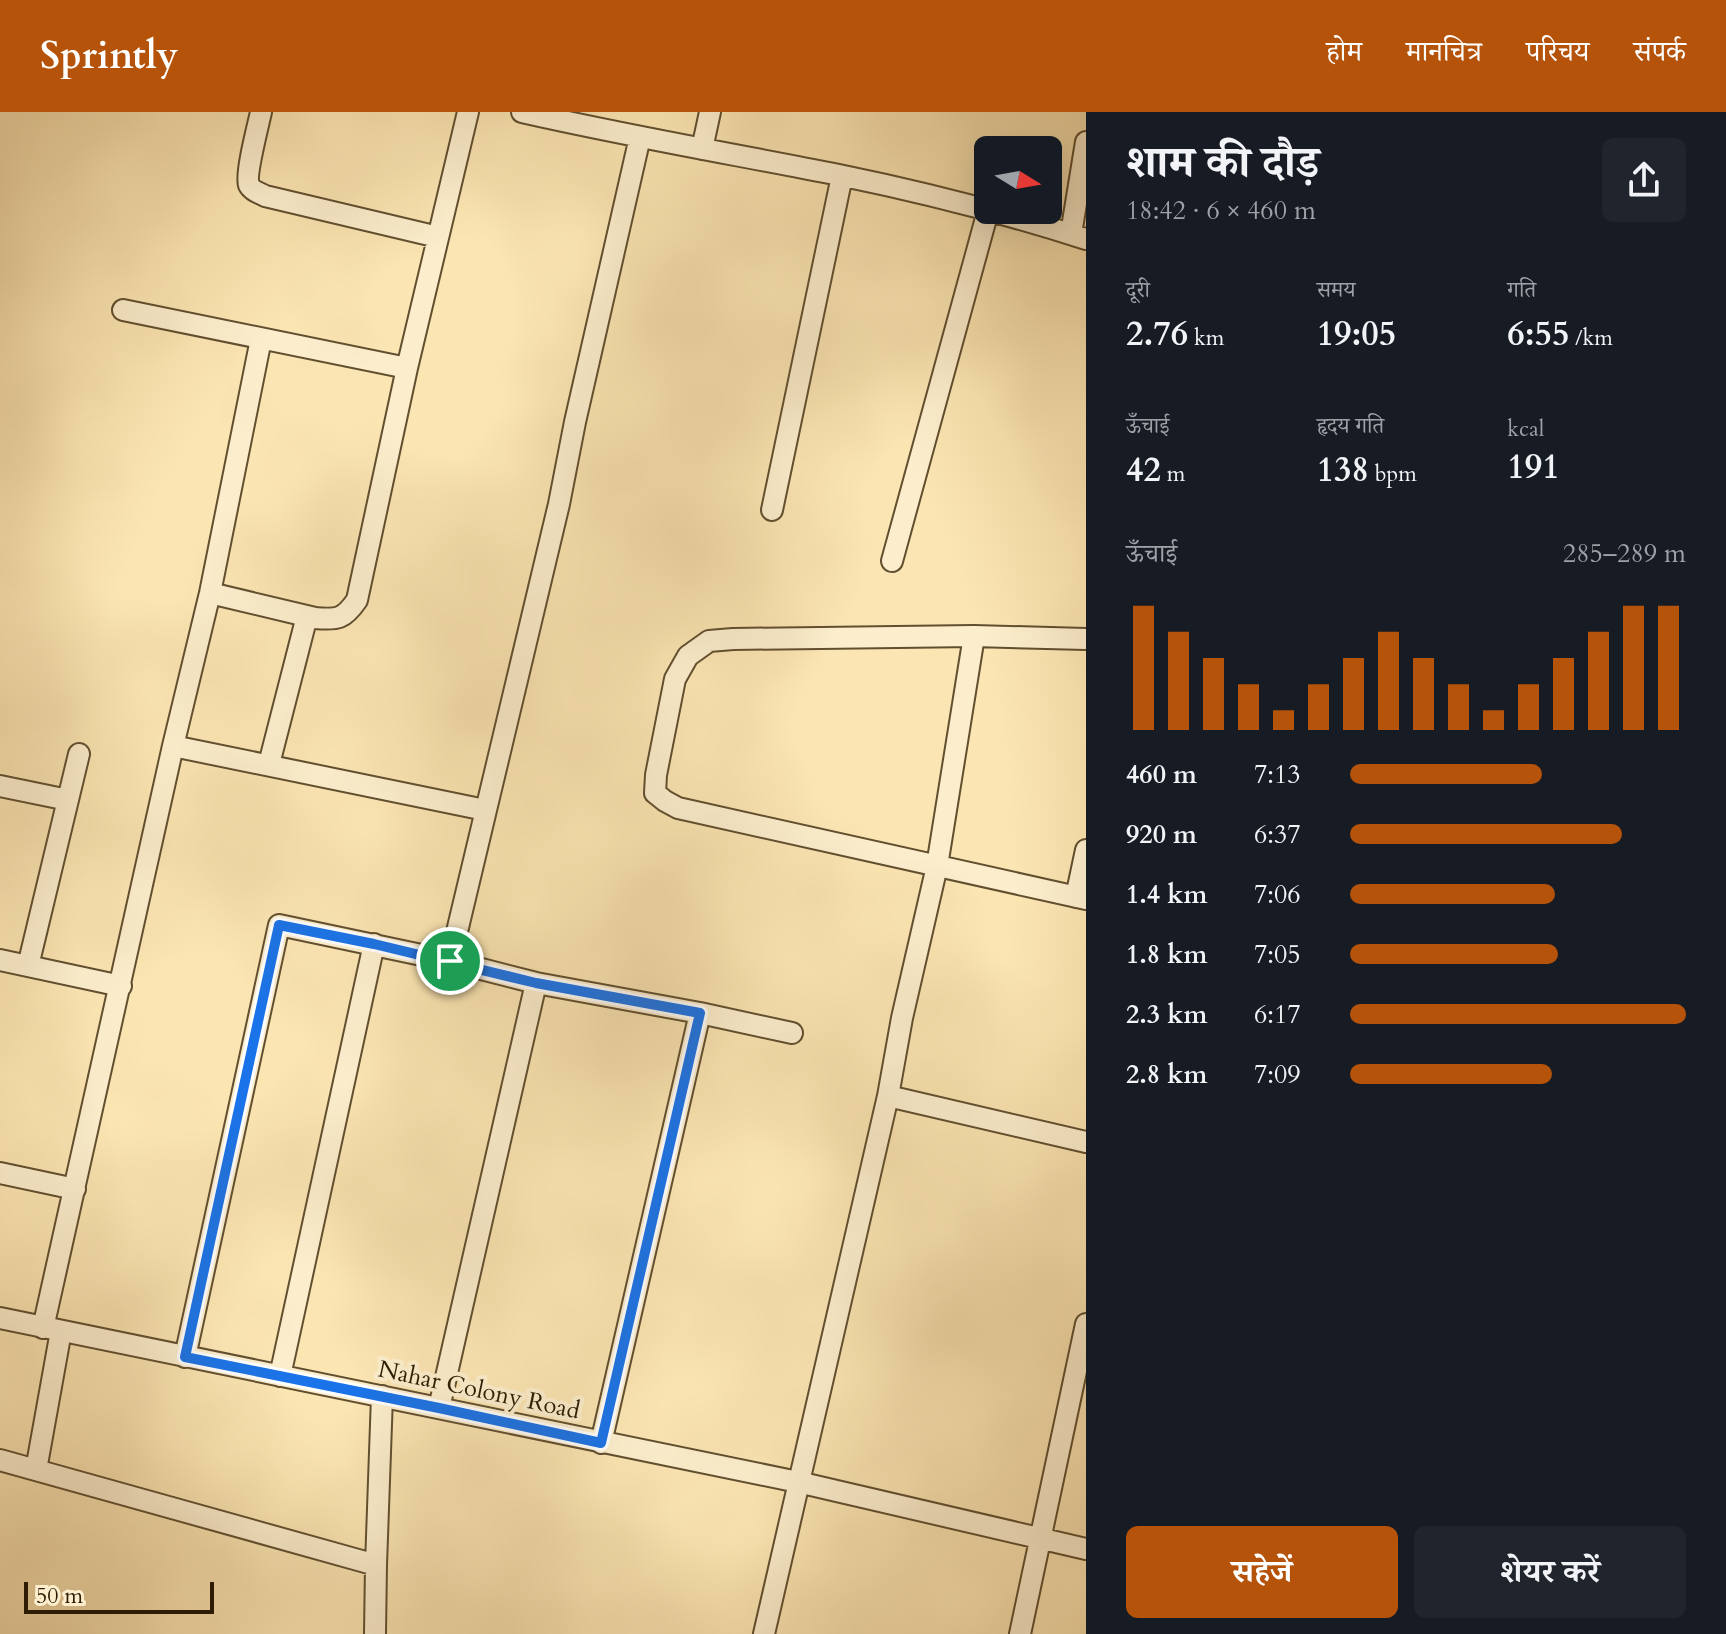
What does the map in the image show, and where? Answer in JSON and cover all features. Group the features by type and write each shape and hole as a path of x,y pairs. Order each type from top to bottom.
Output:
{"street":[{"path":"261,112 248,183 253,190 265,196 438,237"},
{"path":"210,593 307,616 333,619 348,614 357,600 407,368 468,112"},
{"path":"522,112 580,119 640,137 842,176 974,208"},
{"path":"702,149 710,112"},
{"path":"450,961 559,504 640,137"},
{"path":"1033,224 1078,237 1086,142"},
{"path":"772,510 842,176"},
{"path":"892,561 984,224"},
{"path":"123,310 407,368"},
{"path":"36,1470 52,1330 75,1189 210,593 261,339"},
{"path":"269,764 307,616"},
{"path":"1086,639 974,636 709,641 688,656 675,679 655,793 678,808 1081,898 1086,850"},
{"path":"764,1634 888,1096 902,1018 937,866 974,636"},
{"path":"173,746 485,810"},
{"path":"28,966 79,754"},
{"path":"0,786 68,800"},
{"path":"185,1357 279,925 450,961 536,983 792,1033"},
{"path":"280,1376 374,944"},
{"path":"0,960 121,986"},
{"path":"439,1408 536,983"},
{"path":"601,1443 700,1013"},
{"path":"888,1096 1086,1142"},
{"path":"0,1173 75,1189"},
{"name":"Nahar Colony Road","path":"0,1318 798,1482 1086,1549"},
{"path":"1020,1634 1086,1324"},
{"path":"375,1634 382,1396"},
{"path":"0,1460 376,1565"}],"route":[{"path":"279,925 450,961 536,983 700,1013 601,1443 185,1357 279,925"}]}
